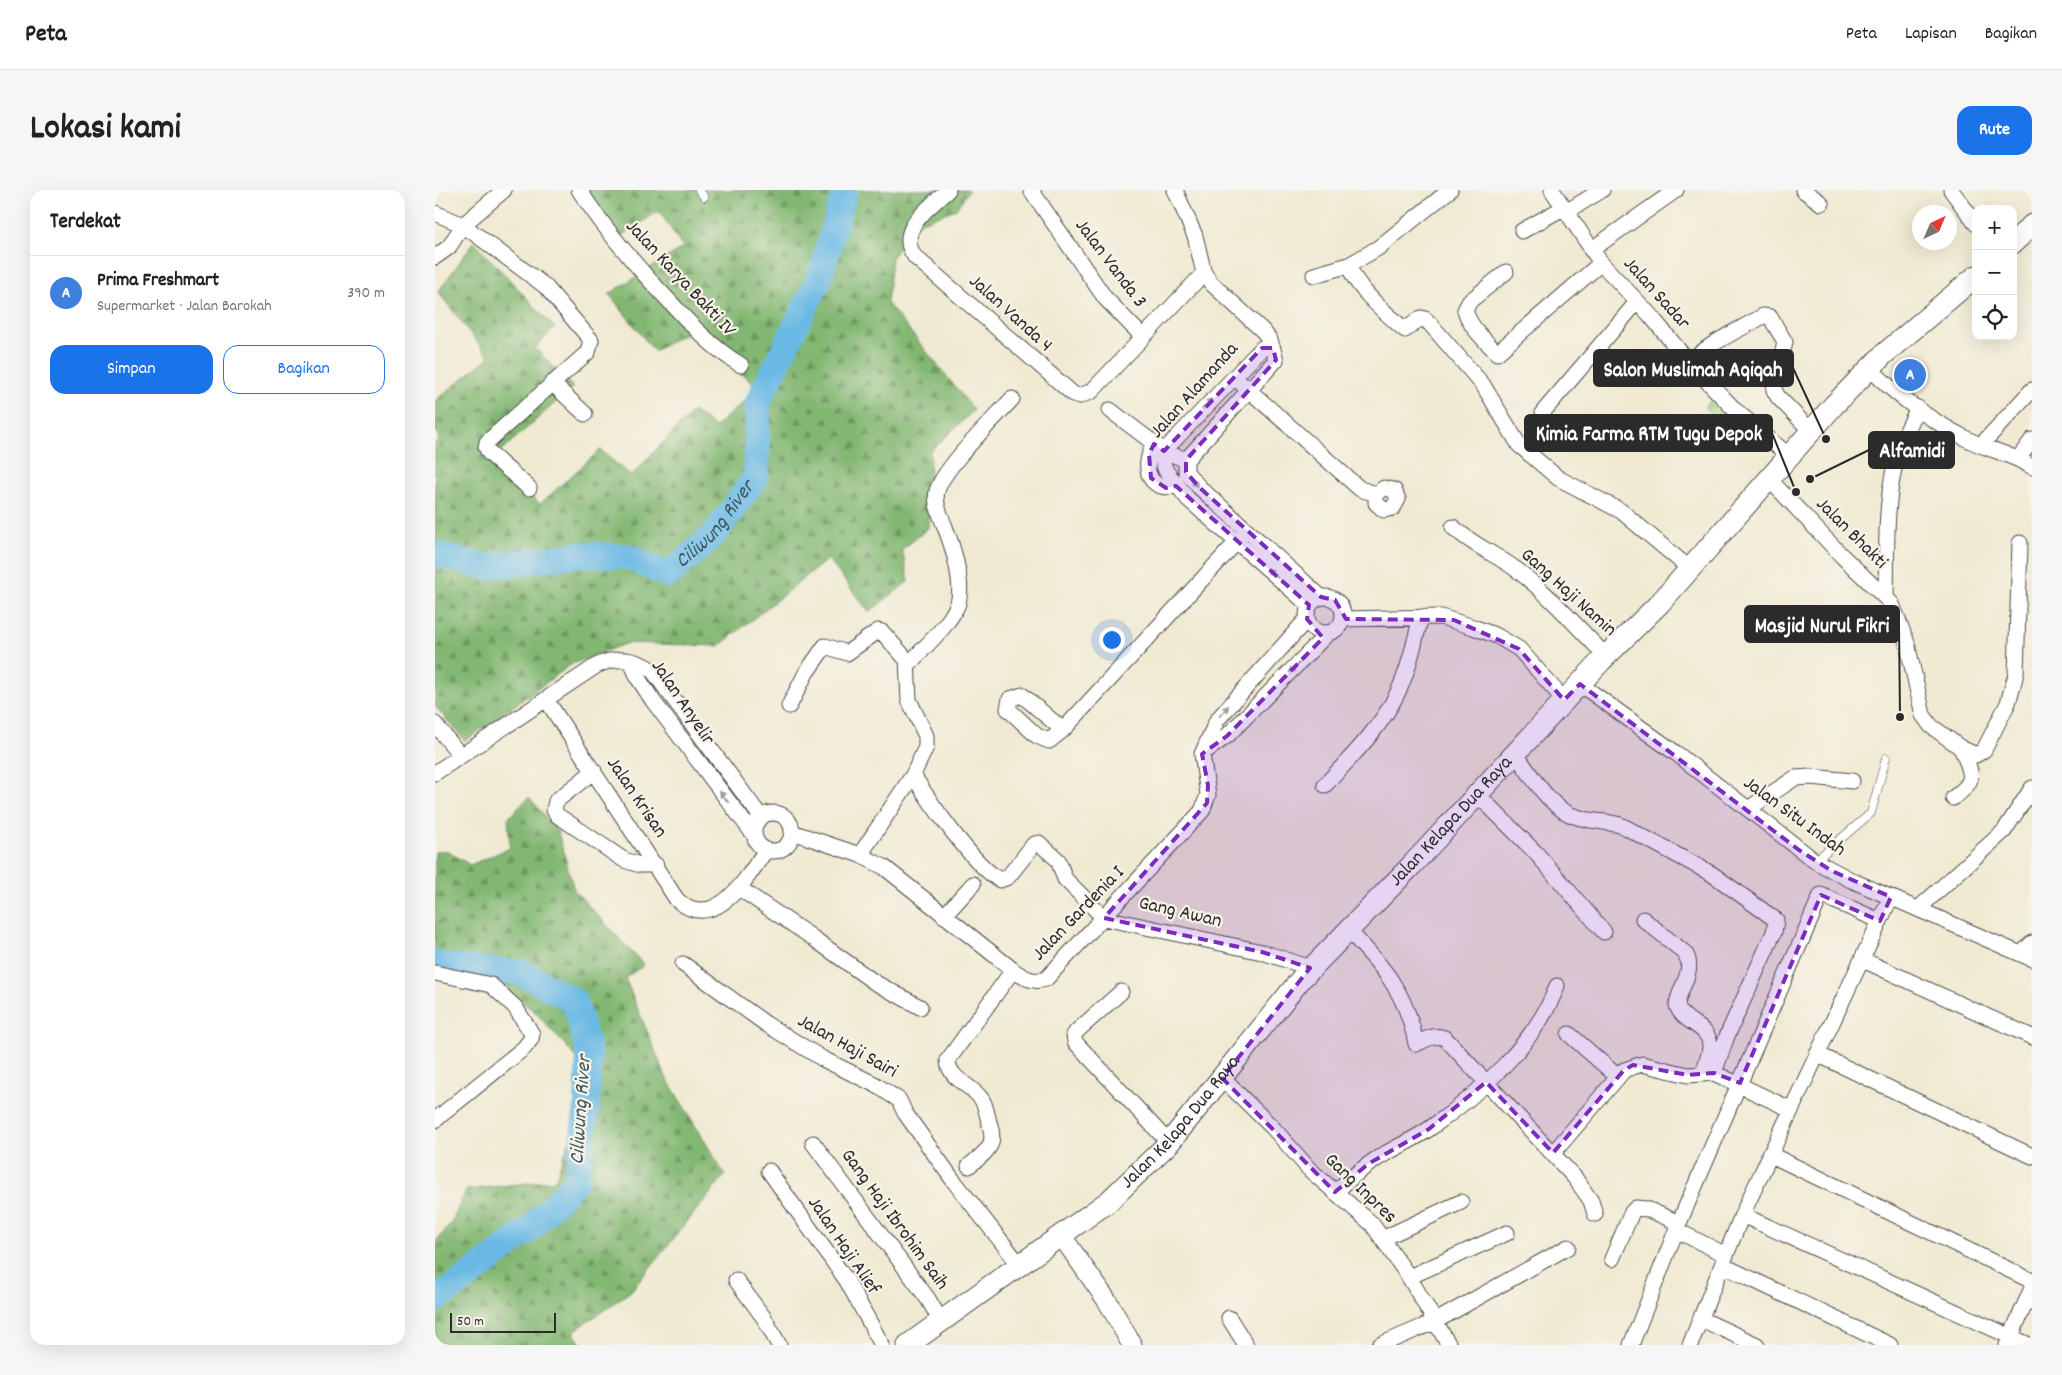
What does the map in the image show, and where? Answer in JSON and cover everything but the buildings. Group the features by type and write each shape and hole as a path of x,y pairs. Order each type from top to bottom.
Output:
{"main road":[{"path":"2017,239 2032,225"},
{"name":"Jalan Kelapa Dua Raya","path":"908,1345 1109,1201 1169,1143 1275,1009 1311,968 1347,929 1417,860 1606,656 1660,603 1810,430 1870,368 1972,279"}],"street":[{"path":"435,258 449,247 463,225 504,190"},
{"name":"Jalan Karya Bakti IV","path":"579,190 610,234 650,282 707,340 741,365"},
{"name":"Jalan Vanda 4","path":"948,190 910,229 907,241 909,248 915,257 1066,389 1080,396 1091,392 1142,336"},
{"name":"Jalan Vanda 3","path":"1031,190 1105,298 1142,336"},
{"path":"1175,190 1193,229 1204,273 1211,283 1263,331 1273,348"},
{"path":"1314,275 1349,265 1378,248 1450,190"},
{"name":"Jalan Sadar","path":"1552,190 1601,263 1690,363 1735,410 1788,455"},
{"path":"1522,231 1602,190"},
{"path":"1591,250 1676,190"},
{"path":"1803,190 1821,203"},
{"path":"1951,190 1972,219"},
{"path":"435,213 463,225 545,286 591,340 588,352 487,442 486,447 489,453 529,488"},
{"path":"1507,272 1470,301 1465,310 1476,331 1497,353 1601,263"},
{"path":"1349,265 1358,283 1405,330 1421,318 1431,325 1483,386 1519,445 1551,472 1621,511 1690,569"},
{"path":"1142,336 1204,273"},
{"path":"1543,412 1637,302"},
{"path":"1690,363 1703,349 1717,340 1763,316 1770,317 1785,342 1774,390 1777,397 1810,430"},
{"name":"Jalan Alamanda","path":"1262,348 1273,348 1276,360 1186,460 1186,472 1199,487 1248,530 1312,607 1176,486 1166,471 1159,447 1262,348"},
{"path":"1870,368 1881,380 1918,408 1966,439 2018,459 2032,468"},
{"path":"1234,376 1352,483 1363,491 1376,494"},
{"path":"552,383 585,414"},
{"path":"1981,445 2032,390"},
{"path":"908,665 950,616 957,606 960,593 956,564 939,511 937,492 949,470 1012,399"},
{"path":"1918,408 1899,451 1894,468 1889,499 1886,596 1892,604 1901,624 1923,715 1931,726 1961,748 1976,755 1985,750 2007,703 2016,674 2020,543"},
{"path":"1109,410 1159,447 1186,460"},
{"path":"2018,459 2032,440"},
{"name":"Jalan Bhakti","path":"1768,478 1842,556 1886,596"},
{"name":"Gang Haji Namin","path":"1453,527 1466,540 1517,570 1556,605 1606,656"},
{"path":"1063,730 1248,530"},
{"path":"1328,597 1340,605 1343,619 1335,630 1328,633 1227,736 1202,754 1217,720 1312,607 1328,597"},
{"path":"1312,607 1315,630 1328,633"},
{"path":"1343,619 1421,617 1454,620 1508,642 1531,661 1564,700"},
{"path":"1325,784 1371,734 1393,702 1410,658 1421,617"},
{"path":"789,706 806,673 825,646 847,653 855,649 872,633 883,632 903,652 908,665 909,700 923,730 926,742 924,752 913,775 860,855"},
{"path":"435,773 603,662 616,659 631,661"},
{"name":"Jalan Anyelir","path":"631,661 647,667 661,681 761,818"},
{"name":"Jalan Anyelir","path":"631,661 648,694 754,836"},
{"name":"Jalan Situ Indah","path":"1580,684 1669,748 1815,861 1851,880 2027,956"},
{"name":"Jalan Krisan","path":"546,699 656,865 677,900 684,906 699,910 719,905 739,888"},
{"path":"435,724 460,755"},
{"path":"1953,798 1968,788 1972,780 1970,769 1961,748"},
{"name":"Jalan Gardenia I","path":"792,832 860,855 885,867 1013,970 1029,980 1039,981 1045,978 1105,918 1197,818 1207,803 1208,785 1202,754"},
{"path":"1510,758 1567,814 1623,826 1712,874 1776,920 1774,932 1727,1036 1708,1073"},
{"path":"594,771 556,801 554,810 557,815 624,860 640,865 656,865"},
{"path":"913,775 950,827 995,877 1004,880 1037,843 1047,849 1058,860 1065,879 1105,918"},
{"path":"1748,809 1795,778 1811,777 1852,781"},
{"path":"1483,787 1603,932"},
{"path":"1919,908 2004,832 2032,788"},
{"path":"766,814 778,814 788,821 792,832 791,838 783,848 778,851 765,850 760,847 754,836 756,823 761,818 766,814"},
{"path":"765,850 739,888 874,982 920,1007"},
{"path":"944,916 973,884"},
{"path":"1631,1345 1677,1226 1821,895 1880,921"},
{"path":"1690,1345 1742,1214 1891,897"},
{"name":"Gang Awan","path":"1105,918 1263,952 1311,968"},
{"path":"1643,919 1685,953 1689,959 1688,974 1677,1005 1682,1015 1707,1034 1710,1047 1708,1073"},
{"path":"1347,929 1393,980 1401,994 1413,1028 1416,1044 1440,1036 1553,1153 1586,1192 1595,1214"},
{"path":"2027,956 2032,942"},
{"path":"1863,960 2032,1037"},
{"name":"Jalan Haji Sairi","path":"683,964 766,1024 823,1059 876,1084 899,1100 905,1113 953,1180 1019,1264"},
{"path":"969,1166 990,1146 993,1136 983,1101 955,1077 948,1068 947,1060 1013,970"},
{"path":"435,973 491,985 515,1007 531,1034 531,1039 523,1048 435,1120"},
{"path":"1335,1192 1369,1164 1429,1130 1486,1082 1534,1031 1545,1015 1557,986"},
{"path":"1121,992 1077,1031 1074,1035 1075,1042 1169,1143"},
{"path":"1569,1034 1618,1077"},
{"path":"1817,1054 2032,1156"},
{"path":"1553,1153 1624,1070 1642,1064 1688,1075 1708,1073 1740,1083 1790,1109"},
{"name":"Gang Inpres","path":"1222,1078 1335,1192 1372,1224 1384,1238 1449,1345"},
{"name":"Gang Haji Ibrohim Saih","path":"813,1143 942,1322"},
{"path":"1769,1154 2032,1280"},
{"name":"Jalan Haji Alief","path":"769,1171 847,1281 882,1345"},
{"path":"1384,1238 1461,1202"},
{"path":"1612,1258 1632,1212 1636,1208 1647,1209 1677,1226 1724,1260 1890,1345"},
{"path":"1742,1214 2009,1341 2029,1345"},
{"path":"1409,1277 1507,1233"},
{"path":"1061,1235 1108,1302 1132,1345"},
{"path":"1381,1345 1434,1322 1568,1247"},
{"path":"736,1280 765,1318 779,1345"},
{"path":"2009,1341 2032,1288"},
{"path":"1229,1318 1245,1345"},
{"path":"1701,1320 1757,1345"}],"lane":[{"path":"1815,861 1871,813 1886,758"}],"highlighted area":[{"path":"1262,348 1273,348 1276,360 1186,460 1186,472 1199,487 1321,597 1335,600 1346,619 1454,620 1519,649 1564,700 1580,684 1799,850 1832,871 1891,897 1880,921 1821,895 1740,1083 1714,1073 1688,1075 1633,1065 1624,1070 1553,1153 1486,1082 1429,1129 1368,1164 1335,1192 1222,1078 1310,968 1262,952 1104,918 1207,803 1208,785 1202,754 1227,736 1323,638 1307,619 1309,605 1176,486 1166,488 1151,478 1149,454 1154,444 1164,451"}],"green space":[{"path":"585,190 969,190 956,209 914,225 892,257 887,303 974,410 930,452 929,527 902,550 909,581 869,612 828,559 719,646 627,643 572,664 465,741 435,706 435,443 439,440 435,426 435,401 489,357 438,292 474,242 555,328 535,348 573,387 491,460 540,504 600,450 631,476 693,411 715,427 758,389 694,328 654,351 609,294 683,247 659,211 618,238"},
{"path":"1716,395 1753,430 1740,441 1704,407"},
{"path":"529,797 558,832 574,890 644,965 625,978 666,1077 725,1175 631,1291 573,1332 582,1345 435,1345 435,1242 451,1224 466,1190 555,1180 574,1128 577,1058 533,1010 491,980 435,970 435,852 445,850 470,865 510,848 508,818"}],"waterway":[{"name":"Ciliwung River","path":"435,554 486,567 582,554 629,557 668,575 714,535 756,477 758,402 819,279 845,190"},
{"name":"Ciliwung River","path":"435,963 451,967 523,973 574,1001 589,1051 587,1105 577,1180 532,1227 435,1300"}],"place":[{"name":"Prima Freshmart","path":"1910,375"},
{"name":"Salon Muslimah Aqiqah","path":"1826,439"},
{"name":"Alfamidi","path":"1810,479"},
{"name":"Kimia Farma RTM Tugu Depok","path":"1796,492"},
{"name":"Masjid Nurul Fikri","path":"1900,717"}]}
